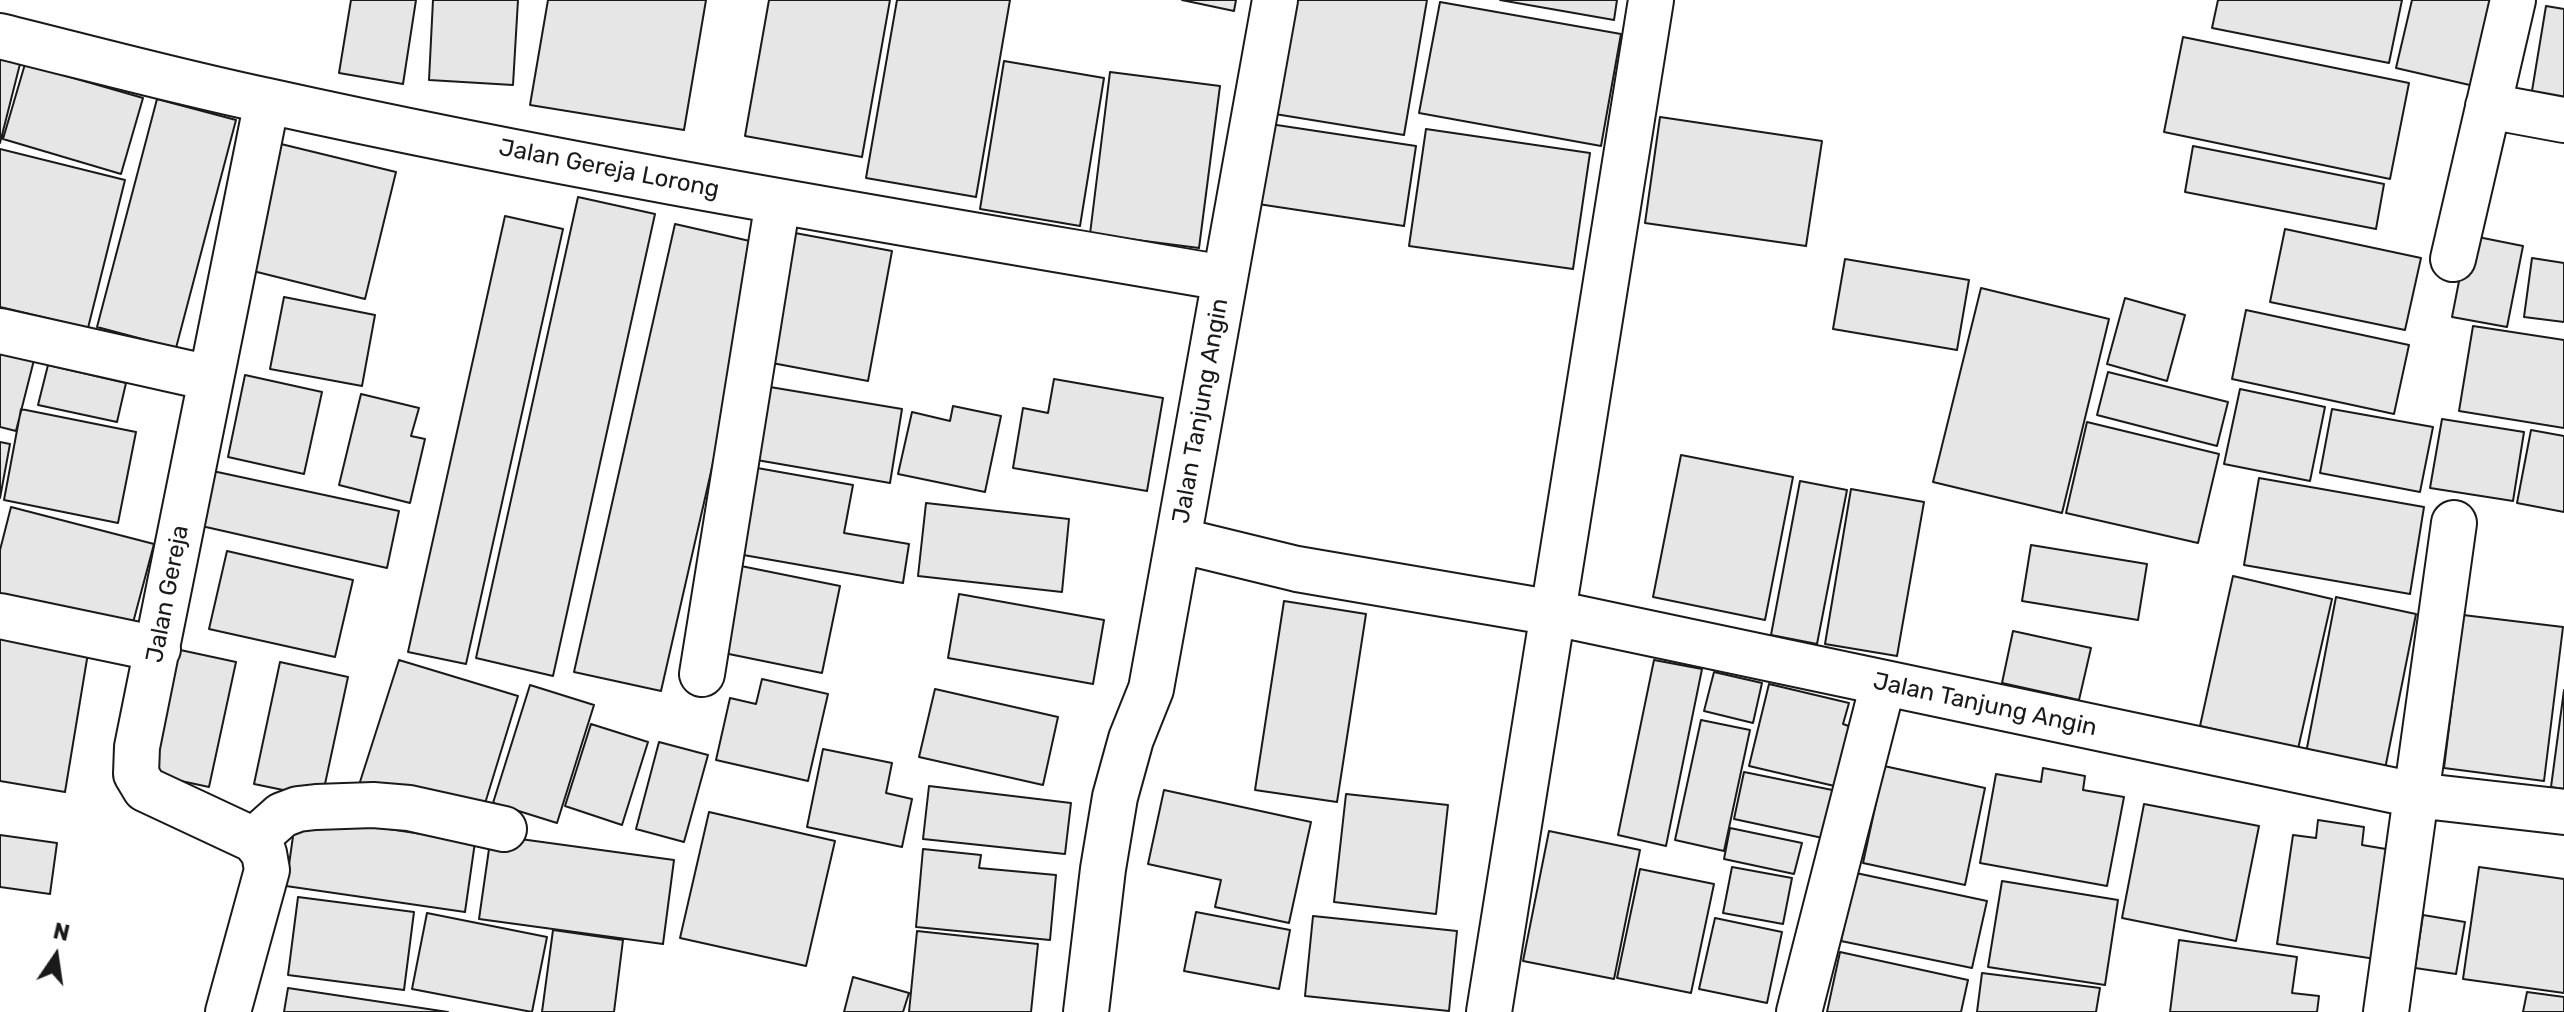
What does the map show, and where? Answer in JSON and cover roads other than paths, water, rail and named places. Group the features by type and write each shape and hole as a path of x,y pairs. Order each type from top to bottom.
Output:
{"street":[{"name":"Jalan Tanjung Angin","path":"1275,0 1178,540 1297,569 1554,613 2415,795 2564,812"},
{"path":"1489,1012 1651,0"},
{"path":"2453,259 2513,0"},
{"name":"Jalan Gereja Lorong","path":"0,36 267,101 778,201 1224,278"},
{"name":"Jalan Gereja","path":"254,840 145,789 136,774 137,747 267,101"},
{"path":"2488,106 2564,120"},
{"path":"702,674 778,201"},
{"path":"0,331 210,378"},
{"path":"2386,1012 2454,523"},
{"path":"1086,1012 1115,797 1131,739 1151,689 1178,540"},
{"path":"0,616 158,649"},
{"path":"1799,1012 1883,684"},
{"path":"228,1012 267,870 264,853 254,840 282,815 307,808 373,805 409,808 504,829"}]}
